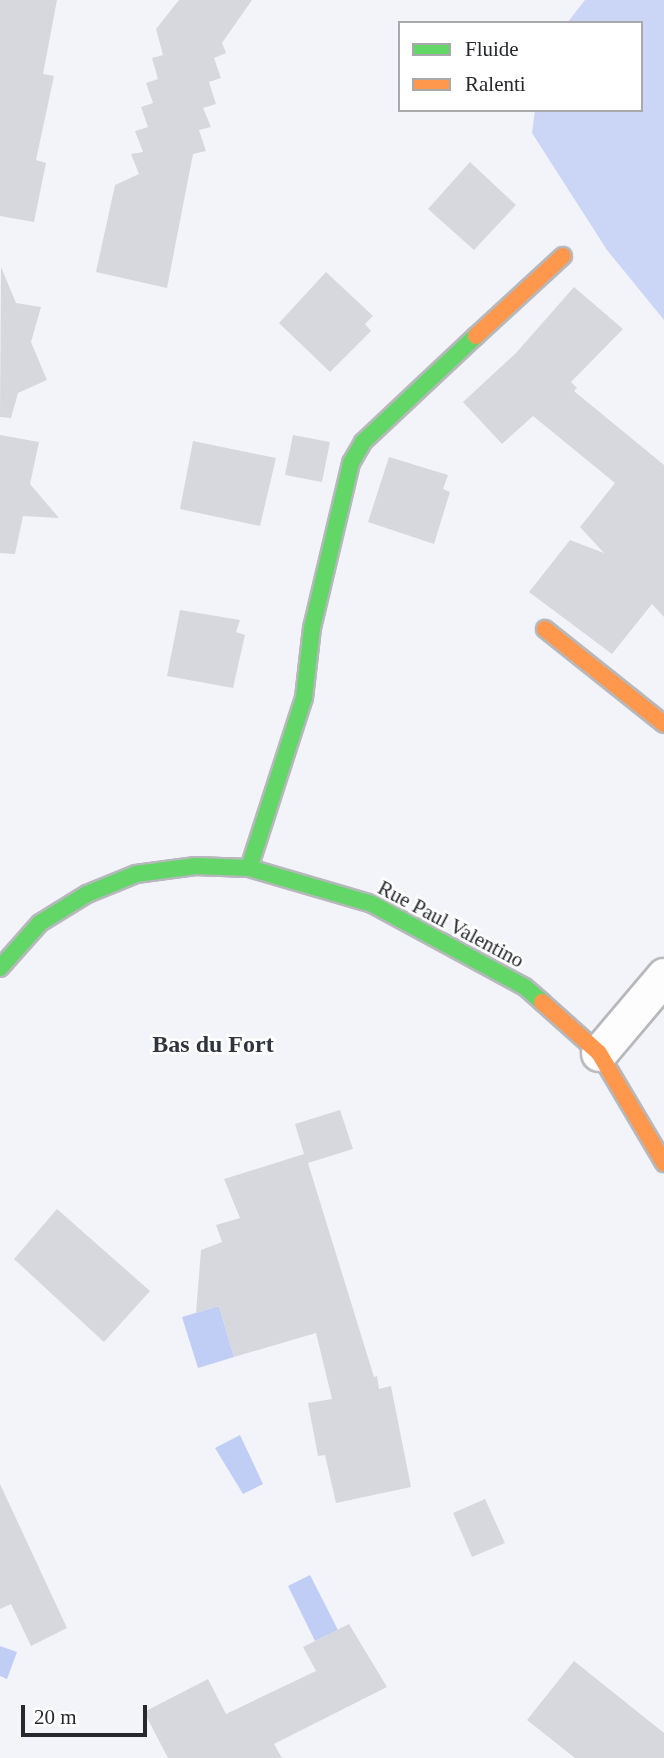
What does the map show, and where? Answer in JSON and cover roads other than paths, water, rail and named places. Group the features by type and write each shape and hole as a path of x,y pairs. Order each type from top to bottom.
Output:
{"street":[{"path":"249,868 303,698 312,628 351,463 363,442 390,415 563,256"},
{"path":"545,629 664,724"},
{"name":"Rue Paul Valentino","path":"0,968 40,923 87,894 136,874 195,866 249,868 372,904 525,987 599,1053 664,1163"},
{"path":"599,1053 664,976"}],"district":[{"name":"Bas du Fort","path":"213,1045"}]}
